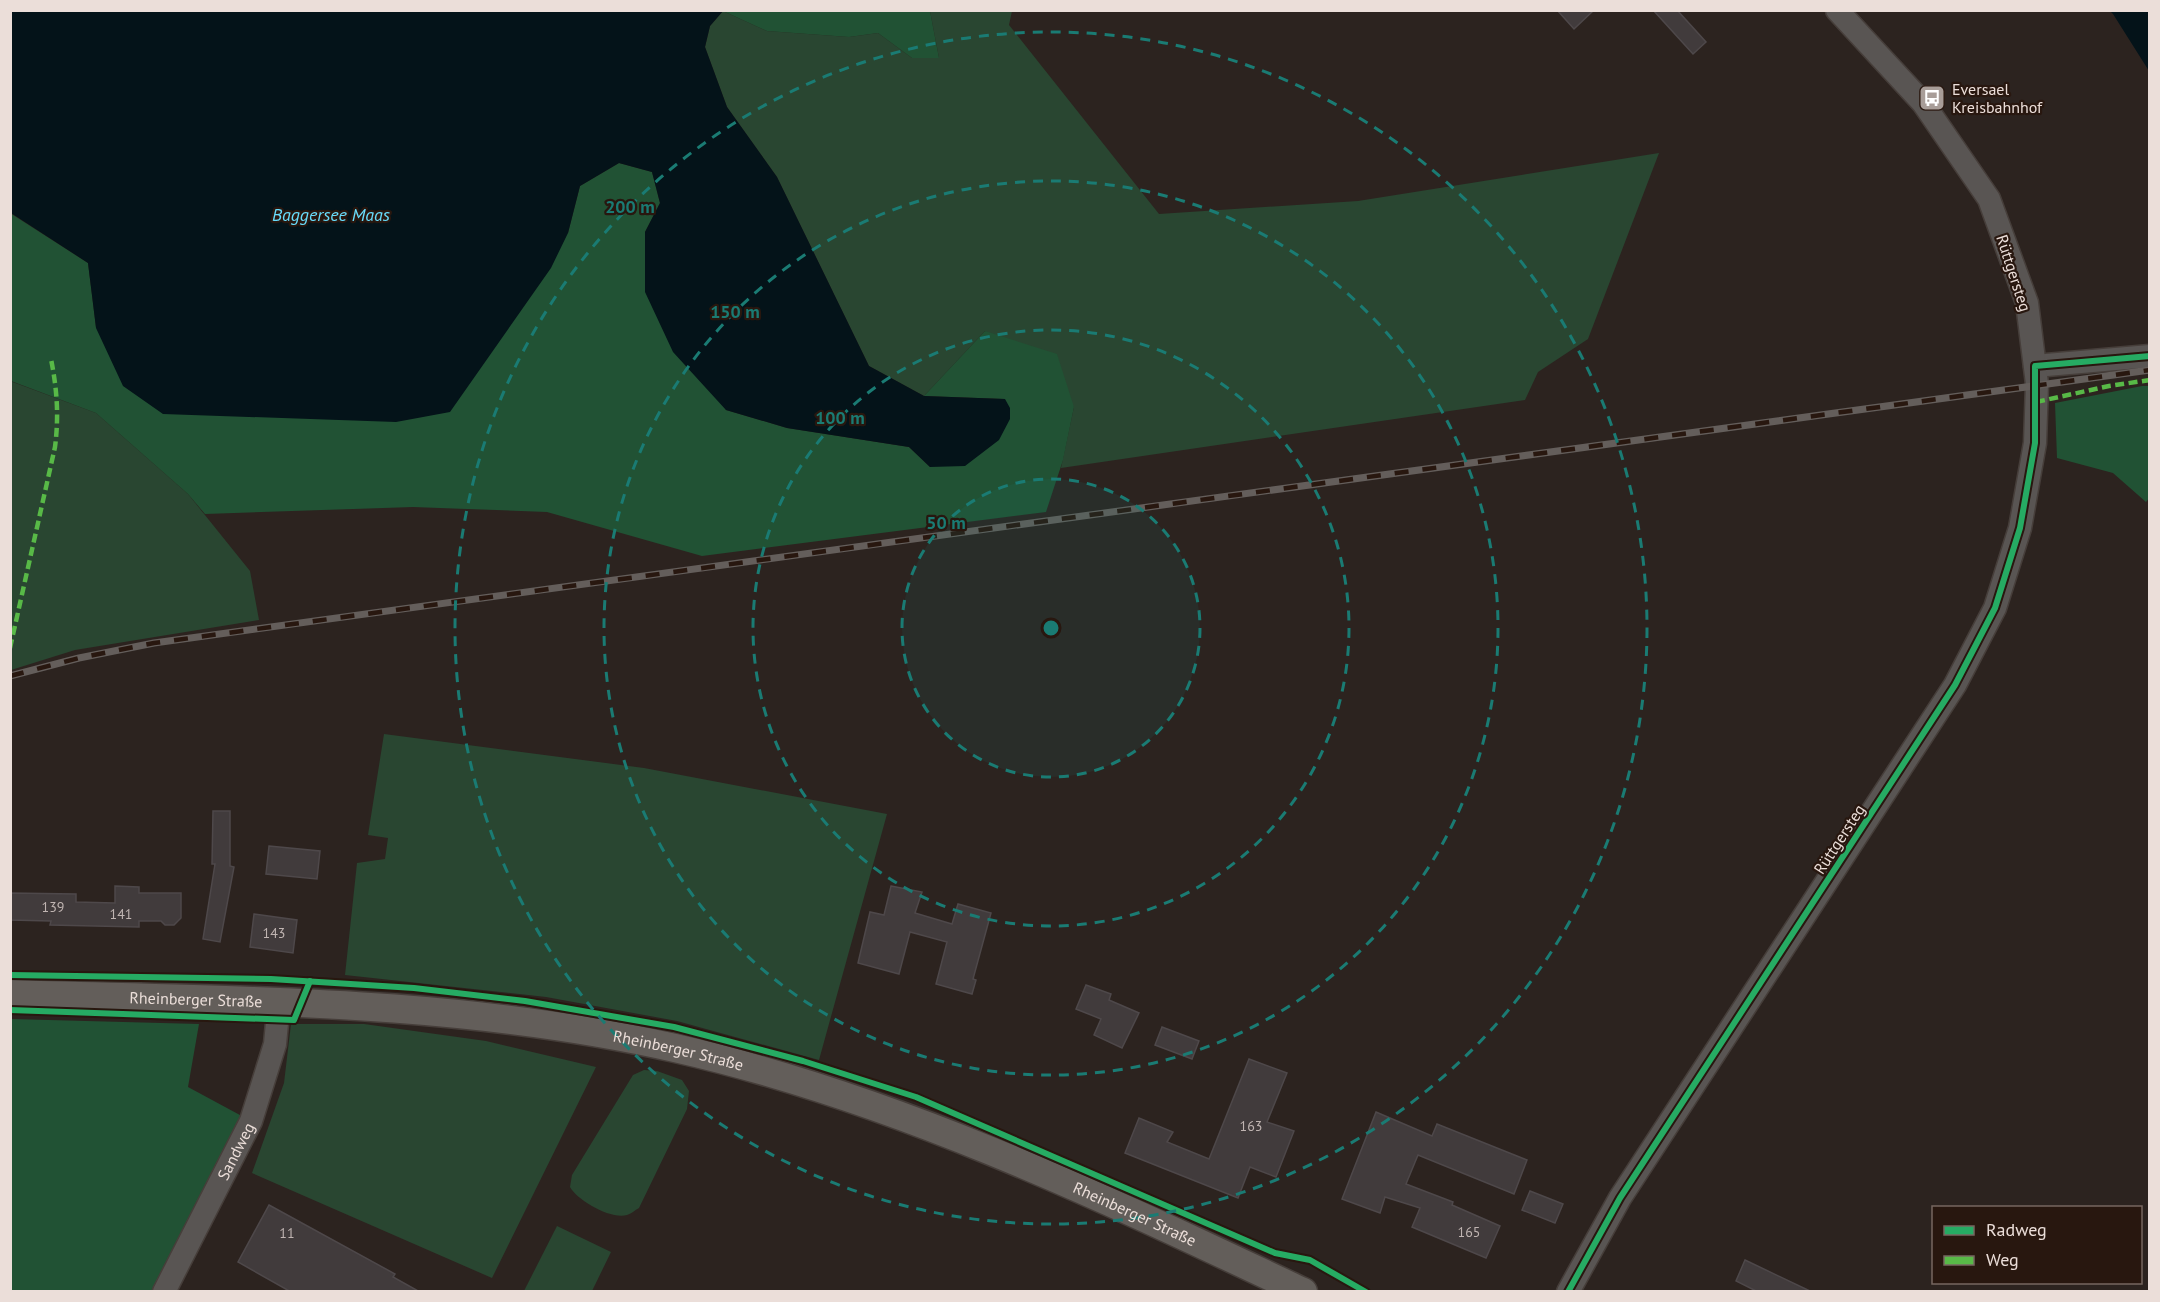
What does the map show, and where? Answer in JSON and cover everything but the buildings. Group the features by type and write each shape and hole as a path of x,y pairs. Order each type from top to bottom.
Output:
{"main road":[{"name":"Rheinberger Straße","path":"10,994 405,1008 484,1016 581,1030 675,1048 770,1072 897,1114 987,1149 1303,1292"}],"street":[{"name":"Rüttgersteg","path":"1568,1292 1620,1198 1955,685 1995,608 2020,528 2035,442 2035,366 2027,303 1989,199 1923,103 1837,10"},
{"path":"2035,366 2150,356"},
{"name":"Sandweg","path":"164,1292 251,1121 275,1044 279,1002"}],"green space":[{"path":"723,11 767,31 849,37 878,33 912,58 939,58 930,11 1012,11 1009,25 1159,214 1358,201 1659,153 1588,339 1538,372 1525,400 1061,468 1074,407 985,331 924,396 869,366 777,177 727,107 705,47 710,26"},
{"path":"723,11 930,11 939,58 912,58 878,33 849,37 767,31"},
{"path":"619,163 652,172 660,203 645,232 726,410 787,428 909,447 930,467 1004,399 924,396 985,331 1057,354 1074,407 1063,460 1046,512 702,556 547,512 413,507 205,514 188,494 96,413 11,381 10,213 88,263 96,327 568,233 580,186"},
{"path":"10,381 96,413 188,494 250,571 259,620 75,650 11,670"},
{"path":"2149,386 2150,497 2146,502 2113,473 2057,458 2055,403"},
{"path":"384,734 644,768 887,814 819,1060 677,1021 546,997 345,975 357,863 385,859 388,838 368,835"},
{"path":"11,1019 199,1024 188,1087 251,1121 155,1291 11,1292"},
{"path":"291,1024 364,1024 486,1041 596,1067 492,1278 252,1173 284,1083"},
{"path":"644,1070 657,1071 682,1080 689,1091 687,1109 639,1208 627,1215 612,1215 595,1208 574,1192 570,1187 572,1175 633,1075"},
{"path":"557,1226 611,1252 592,1291 524,1291"}],"water":[{"name":"Baggersee Maas","path":"10,11 723,11 710,26 705,47 727,107 777,177 869,366 924,396 1005,399 1010,408 1010,419 999,440 965,466 930,467 909,447 787,428 726,410 673,352 645,292 645,232 660,203 652,172 619,163 580,186 568,233 551,268 450,412 396,422 163,414 123,386 96,328 88,263 11,213"},
{"path":"2110,11 2149,11 2149,71 2113,14"}],"railway":[{"path":"10,676 79,658 154,643 2150,370"}],"marked path":[{"path":"10,648 55,447 57,403 51,359"},
{"path":"2036,402 2109,386 2150,380"}],"cycle path":[{"path":"1568,1292 1620,1198 1955,685 1995,608 2020,528 2035,443 2035,366 2150,356"},
{"path":"10,975 271,979 414,988 525,1001 674,1027 803,1061 916,1097 1275,1253 1310,1260 1366,1292"},
{"path":"10,1010 294,1020 310,981"}],"place":[{"name":"Eversael Kreisbahnhof","path":"1932,98"}]}
